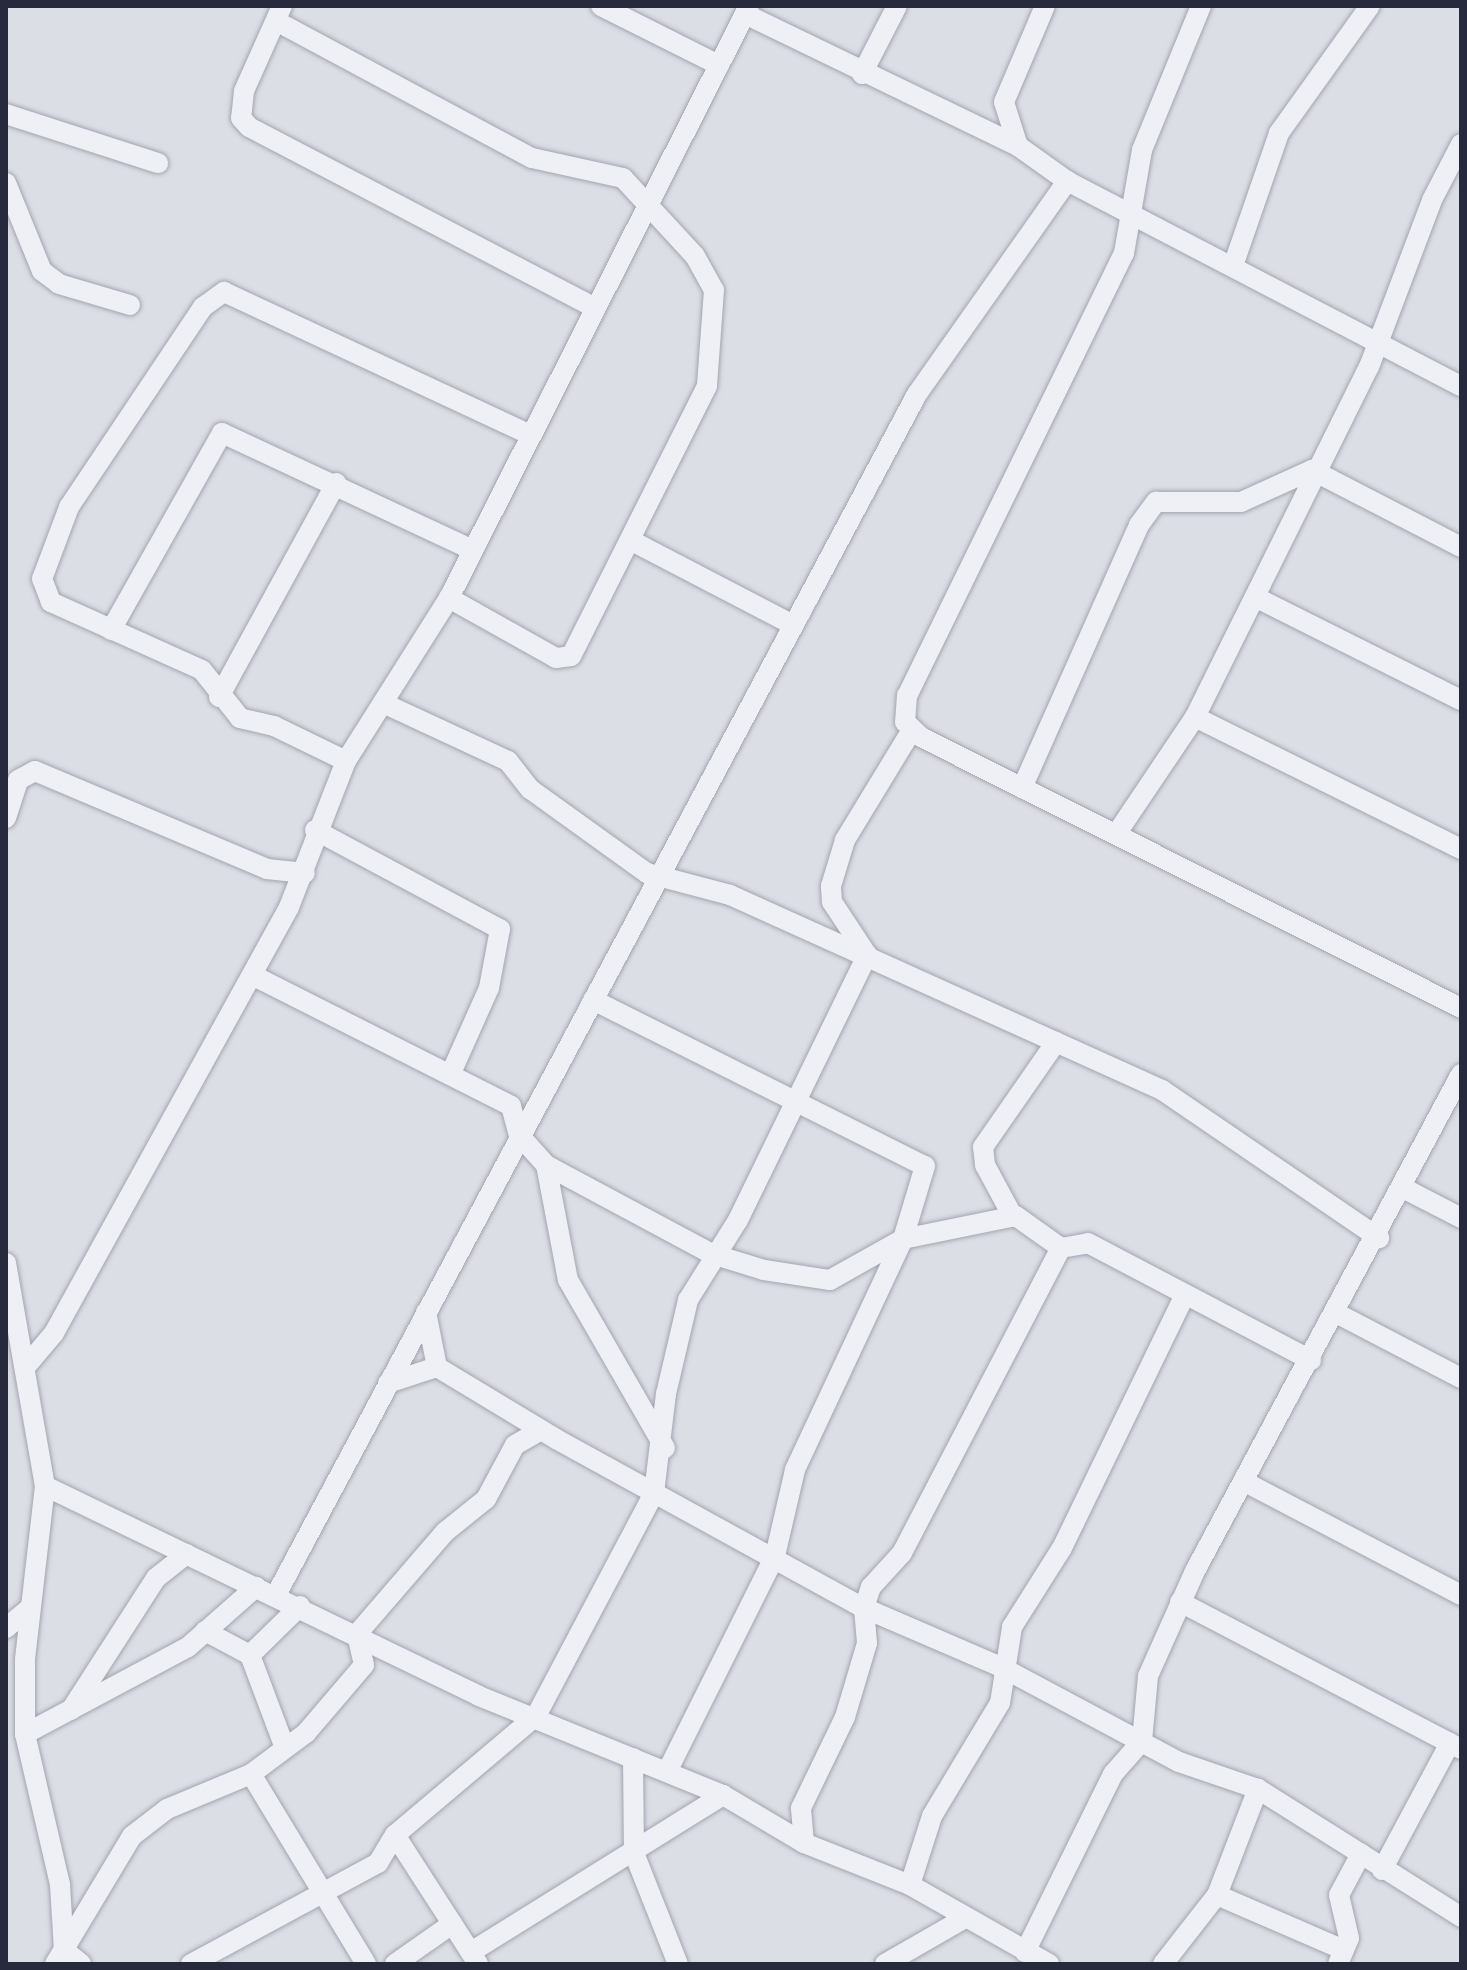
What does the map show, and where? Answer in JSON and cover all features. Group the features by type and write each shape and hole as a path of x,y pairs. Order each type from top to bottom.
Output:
{"street":[{"path":"601,6 719,65"},
{"path":"862,74 897,6"},
{"path":"1018,146 1004,102 1045,6"},
{"path":"867,955 832,902 831,886 845,840 912,730 907,695 1124,253 1142,150 1201,6"},
{"path":"1233,266 1279,133 1370,6"},
{"path":"27,1365 54,1333 252,975 305,873 315,830 346,761 449,598 529,434 747,10 862,74 1018,146 1067,181 1133,211 1461,386"},
{"path":"449,598 567,659 707,386 716,308 707,271 648,205 610,171 532,158 279,14 240,105 249,127 595,308"},
{"path":"6,114 158,163"},
{"path":"1117,833 1195,717 1255,597 1379,344 1432,200 1461,144"},
{"path":"276,1595 943,349 1067,181"},
{"path":"6,183 42,271 59,284 130,305"},
{"path":"346,761 274,726 240,718 219,697 202,670 51,602 46,567 77,493 203,307 224,292 529,434"},
{"path":"111,630 222,433 336,483 473,550"},
{"path":"1317,471 1461,547"},
{"path":"1022,788 1146,513 1168,498 1241,502 1317,471"},
{"path":"219,697 336,483"},
{"path":"630,540 793,625"},
{"path":"1255,597 1461,700"},
{"path":"383,703 497,754 530,789 658,878 730,895 1162,1090 1379,1238"},
{"path":"1195,717 1461,849"},
{"path":"912,730 1461,1008"},
{"path":"6,818 18,780 35,771 267,869 305,873"},
{"path":"315,830 500,929 489,988 450,1075"},
{"path":"191,1964 326,1894 378,1863 395,1835 536,1716 654,1493 665,1448 666,1394 688,1300 712,1254 738,1220 867,955"},
{"path":"252,975 511,1106 522,1139 546,1165 712,1254 830,1280 903,1239 1013,1217"},
{"path":"593,1000 800,1098 925,1166 903,1239 795,1470 775,1556 667,1772"},
{"path":"1056,1042 983,1147 1013,1217 1061,1248 1088,1243 1311,1360"},
{"path":"1025,1952 1113,1774 1142,1741 1148,1676 1180,1602 1379,1238 1461,1074"},
{"path":"546,1165 568,1280 665,1448"},
{"path":"1405,1189 1461,1218"},
{"path":"804,1843 801,1808 839,1734 867,1643 864,1608 871,1587 902,1553 1061,1248"},
{"path":"6,1263 27,1365 45,1486 29,1609 25,1734 60,1885 60,1957"},
{"path":"910,1885 932,1816 1000,1703 1001,1667 1012,1627 1062,1548 1185,1295"},
{"path":"426,1312 437,1367 541,1430 775,1556 864,1608 1001,1667 1142,1741 1258,1789 1461,1917"},
{"path":"1338,1314 1461,1378"},
{"path":"388,1383 437,1367"},
{"path":"357,1634 445,1532 486,1499 515,1445 541,1430"},
{"path":"1245,1482 1461,1595"},
{"path":"45,1486 536,1716 723,1795 804,1843 910,1885 1049,1964"},
{"path":"70,1711 156,1578 187,1554"},
{"path":"25,1734 205,1631 256,1587"},
{"path":"1180,1602 1456,1746 1382,1870"},
{"path":"250,1655 300,1606"},
{"path":"6,1628 29,1609"},
{"path":"205,1631 250,1655 283,1743"},
{"path":"60,1957 132,1836 167,1809 251,1774 283,1743 306,1733 364,1665 357,1634"},
{"path":"633,1758 634,1853 678,1964"},
{"path":"251,1774 366,1964"},
{"path":"1163,1964 1217,1895 1258,1789"},
{"path":"395,1835 474,1958 723,1795"},
{"path":"1217,1895 1341,1957 1349,1929 1339,1895 1361,1854"},
{"path":"885,1964 965,1918"},
{"path":"395,1964 452,1924"},
{"path":"60,1957 81,1964"}]}
